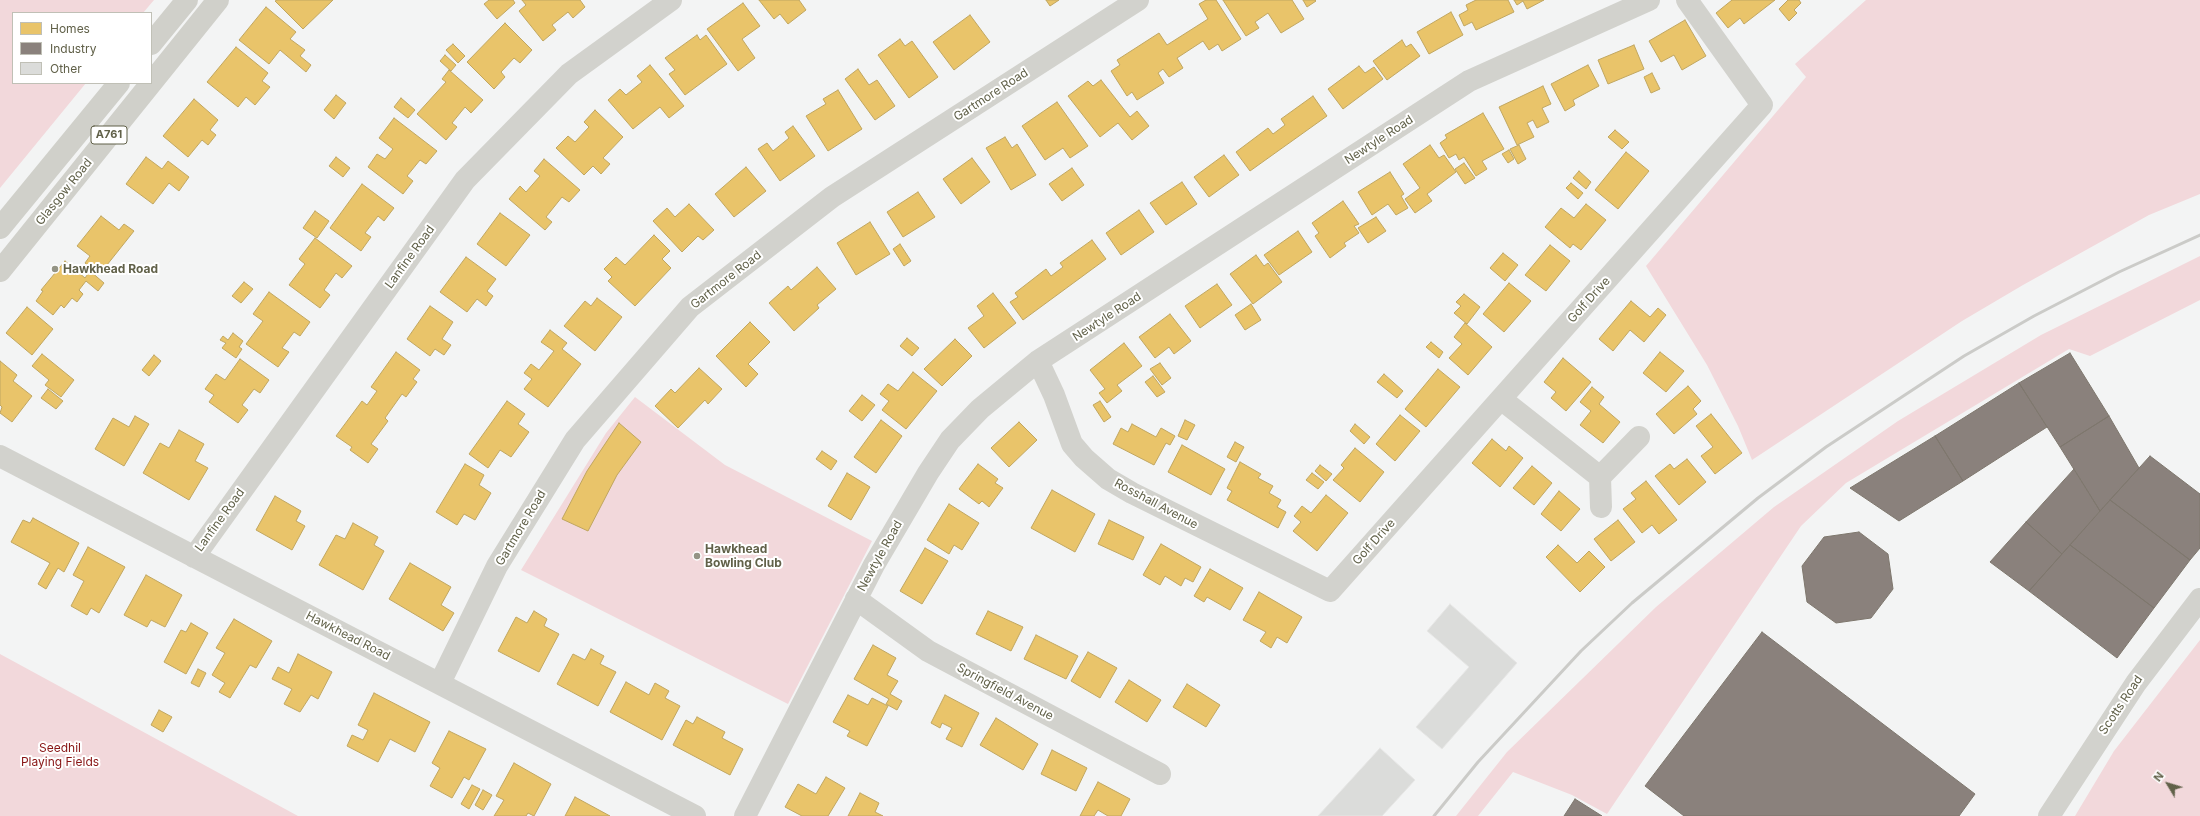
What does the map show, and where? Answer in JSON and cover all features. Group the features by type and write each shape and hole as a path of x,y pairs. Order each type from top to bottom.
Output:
{"main road":[{"path":"152,43 187,0"},
{"name":"Glasgow Road","path":"152,82 218,0"},
{"name":"A761","path":"0,228 118,84"},
{"name":"Glasgow Road","path":"0,271 150,84"}],"street":[{"name":"Lanfine Road","path":"194,557 465,180 569,74 671,0"},
{"name":"Gartmore Road","path":"440,683 497,566 574,440 690,306 832,197 1138,0"},
{"name":"Newtyle Road","path":"745,816 856,599 901,519 950,440 980,409 1038,361 1469,81 1649,0"},
{"name":"Golf Drive","path":"1330,592 1762,105 1687,0"},
{"name":"Rosshall Avenue","path":"1038,361 1054,395 1072,444 1084,458 1108,479 1132,493 1330,592"},
{"path":"1501,399 1600,477 1602,507"},
{"path":"1600,477 1639,437"},
{"name":"Hawkhead Road","path":"0,456 695,816"},
{"name":"Springfield Avenue","path":"856,599 928,651 1160,774"},
{"name":"Scotts Road","path":"2049,816 2136,683 2200,599"}],"green space":[{"path":"0,0 154,0 144,12 12,12 12,84 85,84 0,188"},
{"path":"1866,0 2200,0 2200,194 2149,215 2023,285 1962,321 1752,460 1738,426 1707,365 1646,266 1806,77 1795,64"},
{"path":"2200,256 2200,300 2090,356 2069,349 1846,483 1801,526 1607,814 1572,795 1513,772 1478,816 1456,816 1507,752 1656,607 1774,507 1898,421 2041,335"},
{"name":"Hawkhead Bowling Club","path":"635,397 725,465 872,541 788,704 521,570 606,433"},
{"path":"2200,640 2200,816 2075,816 2114,751"},
{"name":"Seedhil Playing Fields","path":"0,654 298,816 0,816"}],"building: Homes":[{"path":"333,0 303,29 275,1"},
{"path":"489,0 513,0 515,3 497,19 484,4"},
{"path":"522,0 580,0 585,7 573,18 568,12 552,25 556,30 543,41 519,11 526,5"},
{"path":"759,0 799,0 806,10 788,24 780,14 774,19"},
{"path":"1046,0 1059,0 1050,6"},
{"path":"1206,0 1216,0 1241,39 1222,51 1218,44 1209,50 1203,41 1177,58 1183,68 1169,77 1163,69 1158,73 1164,83 1137,100 1132,92 1127,96 1111,71 1120,65 1117,60 1159,33 1167,45 1208,19 1199,4"},
{"path":"1223,0 1292,0 1304,19 1281,33 1268,13 1255,22 1259,28 1246,36"},
{"path":"1303,0 1315,0 1316,1 1307,7"},
{"path":"1476,0 1508,0 1514,12 1476,30 1472,22 1464,26 1459,15 1468,10 1466,5"},
{"path":"1514,0 1544,0 1527,9 1523,1 1517,5"},
{"path":"1732,0 1775,0 1744,24 1740,18 1728,28 1716,13"},
{"path":"1788,0 1799,0 1801,3 1794,10 1797,13 1789,21 1779,9"},
{"path":"743,3 760,26 742,39 755,58 738,71 707,29"},
{"path":"266,7 296,32 290,39 305,50 300,56 311,65 306,72 280,50 269,64 239,40"},
{"path":"1451,12 1463,35 1429,54 1417,32"},
{"path":"970,15 990,42 954,70 933,42"},
{"path":"1685,20 1706,56 1682,70 1674,55 1661,62 1649,41"},
{"path":"505,23 532,50 520,63 514,58 501,72 505,77 494,89 467,62"},
{"path":"697,35 700,40 706,35 727,64 685,95 669,74 675,70 665,58"},
{"path":"900,39 905,46 912,41 938,77 909,98 878,55"},
{"path":"1402,40 1406,47 1411,44 1420,56 1387,80 1373,61"},
{"path":"453,44 465,56 458,63 446,50"},
{"path":"1634,45 1644,69 1608,84 1598,60"},
{"path":"236,47 268,73 262,81 270,87 255,105 246,97 238,107 207,82"},
{"path":"445,55 456,65 451,71 440,61"},
{"path":"650,65 684,106 669,118 660,107 633,129 608,100 620,89 626,95 642,82 637,76"},
{"path":"1588,65 1599,86 1573,100 1575,105 1565,111 1551,84"},
{"path":"1359,66 1365,73 1374,67 1383,79 1343,109 1328,89"},
{"path":"858,69 869,85 877,80 895,106 875,120 845,79"},
{"path":"449,70 483,100 471,113 465,107 452,123 457,127 446,140 417,114 446,82 442,79"},
{"path":"1652,73 1660,89 1651,93 1644,77"},
{"path":"1101,80 1130,117 1137,111 1149,126 1132,140 1118,123 1100,137 1068,96 1088,81 1093,86"},
{"path":"1543,86 1551,104 1542,108 1549,122 1537,128 1533,120 1527,123 1534,137 1517,145 1499,107"},
{"path":"838,90 862,129 828,151 806,116 826,104 823,99"},
{"path":"336,95 346,103 334,119 324,110"},
{"path":"1313,96 1327,116 1250,171 1236,152 1268,128 1273,134 1285,125 1281,119"},
{"path":"401,98 415,110 408,118 394,107"},
{"path":"194,99 218,120 210,130 216,135 208,145 202,140 188,157 163,136"},
{"path":"1057,102 1088,146 1070,158 1063,148 1045,160 1022,126"},
{"path":"595,110 623,137 603,158 610,164 601,174 593,166 584,175 556,148 568,136 575,142 589,127 584,122"},
{"path":"1483,113 1504,149 1482,161 1487,169 1476,176 1464,157 1459,160 1456,154 1449,158 1440,143 1447,138 1445,135"},
{"path":"394,118 437,151 426,164 420,160 407,176 413,181 403,194 368,167 377,154 385,159 393,149 379,138"},
{"path":"793,126 815,156 780,181 758,149 767,143 773,151 789,138 785,132"},
{"path":"1615,130 1629,142 1622,149 1608,137"},
{"path":"1005,137 1012,148 1017,144 1036,175 1011,190 986,148"},
{"path":"1430,145 1439,158 1444,155 1456,172 1427,194 1432,201 1415,213 1405,199 1420,188 1403,164"},
{"path":"1519,145 1526,159 1518,164 1510,149"},
{"path":"1509,150 1514,159 1508,163 1502,154"},
{"path":"1626,152 1649,171 1618,209 1595,190"},
{"path":"1224,155 1239,175 1209,197 1194,177"},
{"path":"146,157 162,169 168,161 189,177 179,191 169,183 153,204 126,184"},
{"path":"336,157 350,168 343,177 329,166"},
{"path":"972,158 990,182 961,204 943,179"},
{"path":"544,159 580,190 569,202 562,197 546,217 552,222 545,230 509,199 520,186 526,192 540,176 534,171"},
{"path":"1464,163 1475,178 1465,184 1455,169"},
{"path":"746,167 766,191 734,217 715,194"},
{"path":"1072,168 1084,185 1062,201 1049,184"},
{"path":"1579,171 1591,182 1586,189 1573,178"},
{"path":"1390,172 1404,194 1401,196 1408,208 1396,215 1388,204 1372,215 1358,192"},
{"path":"1182,182 1197,204 1166,225 1150,203"},
{"path":"1571,183 1583,193 1578,199 1566,188"},
{"path":"362,184 394,208 384,221 378,216 365,233 371,237 361,251 330,228"},
{"path":"918,192 935,217 903,237 887,212"},
{"path":"1343,201 1359,224 1354,226 1359,233 1344,243 1346,246 1330,258 1315,236 1319,233 1312,223"},
{"path":"689,204 714,230 703,240 698,236 682,252 653,221 667,208 675,217"},
{"path":"1586,204 1606,220 1581,250 1573,244 1570,248 1545,227 1561,208 1574,218"},
{"path":"1139,210 1154,232 1121,255 1106,233"},
{"path":"315,211 329,221 317,238 303,228"},
{"path":"500,213 530,235 506,266 477,244"},
{"path":"101,216 119,230 124,224 134,231 99,275 85,263 90,256 77,246"},
{"path":"1376,217 1386,231 1368,243 1358,228"},
{"path":"870,222 890,254 856,275 837,243"},
{"path":"1298,231 1312,252 1279,275 1264,255"},
{"path":"654,235 670,251 662,259 671,268 635,306 608,281 612,277 604,269 616,257 625,265"},
{"path":"315,238 352,266 342,278 336,273 324,290 330,295 320,308 289,285 305,264 299,259"},
{"path":"1092,240 1106,259 1023,320 1010,302 1018,297 1015,293 1046,269 1051,276 1063,267 1060,263"},
{"path":"900,244 911,261 904,266 893,249"},
{"path":"1550,245 1570,261 1546,291 1525,275"},
{"path":"1503,253 1518,265 1505,281 1490,268"},
{"path":"1256,255 1264,266 1268,263 1282,282 1253,304 1230,274"},
{"path":"466,257 496,279 487,291 493,296 486,306 477,299 467,312 440,292"},
{"path":"65,261 85,278 90,271 104,283 98,291 86,281 79,290 83,294 77,302 72,298 64,308 61,305 53,315 36,301 43,291 41,290"},
{"path":"817,267 836,289 817,305 819,308 794,331 769,303 788,286 791,290"},
{"path":"244,282 253,289 241,303 232,296"},
{"path":"1509,283 1531,301 1504,332 1483,314"},
{"path":"1217,284 1232,305 1200,328 1185,306"},
{"path":"269,292 310,322 300,336 294,332 282,348 289,352 278,367 246,344 263,321 253,314"},
{"path":"993,293 1016,323 984,348 968,328 984,316 977,306"},
{"path":"1464,294 1480,307 1467,324 1454,313 1461,306 1456,302"},
{"path":"597,298 622,317 595,351 564,326 585,301 591,306"},
{"path":"1631,301 1650,317 1658,308 1666,315 1644,342 1630,330 1613,351 1599,339"},
{"path":"1251,304 1261,320 1245,330 1235,315"},
{"path":"430,306 453,322 442,339 451,345 444,355 435,349 430,356 407,339"},
{"path":"27,307 53,329 32,355 6,333"},
{"path":"1170,314 1191,341 1174,354 1169,347 1155,358 1139,337"},
{"path":"750,322 770,342 748,364 758,374 746,387 716,356"},
{"path":"1465,323 1492,347 1468,375 1449,358 1462,344 1454,337"},
{"path":"550,330 567,343 562,349 581,364 548,407 524,389 532,379 524,373 531,364 539,370 554,351 541,342"},
{"path":"233,333 243,341 239,347 242,349 236,358 222,348 226,343 220,340 223,336 228,340"},
{"path":"907,338 919,348 912,356 900,346"},
{"path":"955,339 972,356 942,386 924,369"},
{"path":"1431,342 1443,352 1439,358 1426,347"},
{"path":"1124,343 1142,366 1117,385 1122,391 1107,403 1099,393 1105,389 1090,370"},
{"path":"396,352 420,370 413,379 417,382 406,397 402,394 385,418 388,421 371,444 378,449 368,463 350,450 352,447 336,436 362,401 367,405 377,391 371,387"},
{"path":"1660,352 1684,371 1666,392 1643,373"},
{"path":"42,354 74,380 61,397 45,385 49,380 32,366"},
{"path":"154,355 161,361 149,376 142,370"},
{"path":"1563,358 1591,382 1566,411 1551,398 1556,392 1544,382"},
{"path":"240,359 269,380 260,393 254,389 242,405 248,410 238,423 209,402 214,395 205,389 216,374 225,380"},
{"path":"0,361 17,375 13,381 32,396 12,422 0,413 2,407 0,405"},
{"path":"1160,363 1171,378 1162,385 1150,369"},
{"path":"699,368 722,389 708,404 705,400 678,428 655,406 671,389 675,393"},
{"path":"1438,369 1460,387 1426,427 1405,409"},
{"path":"913,372 937,391 906,429 882,410 889,401 880,394 888,384 898,391"},
{"path":"1384,374 1403,391 1397,398 1377,382"},
{"path":"1153,376 1165,392 1157,397 1145,382"},
{"path":"1688,386 1701,401 1693,409 1697,414 1674,434 1656,414"},
{"path":"1592,387 1604,397 1599,404 1620,422 1603,443 1580,425 1591,411 1580,402"},
{"path":"48,389 63,401 56,409 41,398"},
{"path":"862,395 875,405 862,421 849,411"},
{"path":"507,401 525,414 518,424 529,432 511,457 500,450 488,468 469,454"},
{"path":"1100,401 1111,417 1104,422 1093,405"},
{"path":"1711,414 1742,453 1715,474 1701,456 1713,447 1696,426"},
{"path":"1400,415 1420,431 1395,461 1376,444"},
{"path":"135,416 149,424 124,466 95,449 113,418 129,427"},
{"path":"881,420 902,436 876,473 854,457"},
{"path":"1185,420 1195,425 1187,440 1178,436"},
{"path":"1019,422 1037,440 1009,467 991,448"},
{"path":"619,423 641,442 617,475 588,531 562,519 587,471"},
{"path":"1132,424 1156,437 1161,428 1175,436 1170,445 1166,443 1154,465 1113,444 1121,428 1128,432"},
{"path":"1355,424 1370,437 1364,444 1350,431"},
{"path":"179,430 204,444 195,461 208,468 189,500 143,473 160,443 169,448"},
{"path":"1492,439 1506,451 1509,446 1523,458 1500,487 1472,463"},
{"path":"1235,442 1244,447 1236,462 1227,457"},
{"path":"1182,445 1225,469 1211,495 1168,472"},
{"path":"1355,448 1384,472 1360,502 1333,480 1344,468 1341,465"},
{"path":"822,451 837,461 831,470 816,459"},
{"path":"1687,459 1706,482 1679,505 1655,476 1670,464 1674,469"},
{"path":"1240,462 1261,474 1258,478 1273,486 1269,493 1281,500 1277,507 1286,512 1278,528 1227,500 1232,491 1227,488"},
{"path":"465,464 484,475 479,485 491,493 475,520 464,514 457,525 436,512"},
{"path":"978,464 998,479 995,483 1003,488 989,507 982,501 979,504 959,489"},
{"path":"1320,465 1332,474 1326,481 1315,471"},
{"path":"1532,466 1552,483 1534,505 1513,488"},
{"path":"847,473 870,487 851,520 828,506"},
{"path":"1312,473 1324,482 1318,489 1306,480"},
{"path":"1646,481 1677,520 1659,534 1652,525 1642,533 1623,509 1636,499 1631,493"},
{"path":"1052,490 1095,514 1075,552 1031,528"},
{"path":"1559,491 1580,509 1561,531 1541,514"},
{"path":"1326,495 1348,513 1317,551 1293,531 1301,522 1294,516 1302,506 1311,513"},
{"path":"275,496 301,511 296,521 305,526 292,550 256,530"},
{"path":"949,504 979,523 962,550 954,545 949,554 927,540"},
{"path":"33,518 79,543 64,572 58,568 46,589 38,584 50,563 11,542 23,520 30,523"},
{"path":"1109,520 1144,537 1133,560 1098,544"},
{"path":"1618,520 1635,542 1611,561 1594,539"},
{"path":"353,523 378,537 374,545 384,551 363,590 319,565 336,535 345,539"},
{"path":"1161,544 1201,567 1193,582 1185,578 1181,586 1165,576 1160,585 1143,575"},
{"path":"1558,545 1577,563 1589,551 1605,567 1580,592 1546,557"},
{"path":"88,547 125,567 99,613 91,608 87,615 71,606 84,581 73,575"},
{"path":"925,548 948,561 922,604 900,591"},
{"path":"410,563 451,587 441,605 454,613 443,631 389,599"},
{"path":"1210,569 1243,588 1230,610 1207,597 1204,602 1194,596"},
{"path":"146,575 182,595 165,627 151,620 147,627 124,615"},
{"path":"1259,592 1302,617 1287,643 1277,637 1271,648 1260,641 1266,632 1243,620"},
{"path":"534,611 547,619 544,626 559,634 539,672 498,651 516,617 527,623"},
{"path":"988,611 1023,627 1011,651 976,634"},
{"path":"234,619 272,641 256,668 250,665 230,698 219,692 225,683 212,675 225,653 216,648"},
{"path":"191,623 208,633 186,674 164,662 181,630 186,632"},
{"path":"1036,635 1078,656 1066,679 1024,659"},
{"path":"873,645 896,658 887,675 898,681 890,694 902,701 897,710 886,704 889,699 854,679"},
{"path":"591,649 604,656 600,664 616,672 598,706 557,684 573,654 585,660"},
{"path":"1088,652 1117,668 1100,698 1071,681"},
{"path":"298,654 332,672 318,699 311,695 300,712 284,704 292,689 272,679 278,667 289,673"},
{"path":"198,669 206,673 199,687 191,683"},
{"path":"1129,680 1161,700 1147,722 1115,702"},
{"path":"626,682 649,695 655,683 669,691 665,698 680,706 662,740 610,712"},
{"path":"1187,684 1220,705 1206,727 1173,707"},
{"path":"374,693 430,722 415,752 390,739 378,762 347,746 352,735 363,740 368,730 358,725"},
{"path":"848,695 868,705 872,698 888,706 867,746 847,736 850,731 833,722"},
{"path":"945,695 979,713 962,747 946,739 952,728 942,723 940,728 931,723"},
{"path":"159,710 172,717 163,732 151,725"},
{"path":"697,717 725,732 722,738 743,749 730,775 673,745 686,720 693,724"},
{"path":"996,718 1038,744 1023,770 980,745"},
{"path":"449,731 486,749 469,780 464,777 452,798 430,786 440,768 432,763"},
{"path":"1052,750 1087,768 1076,791 1041,774"},
{"path":"514,763 551,784 534,816 528,813 526,816 494,816 504,800 496,796"},
{"path":"826,777 845,788 828,816 802,816 785,807 798,784 816,794"},
{"path":"1098,782 1130,799 1121,816 1108,816 1098,810 1094,816 1080,816"},
{"path":"472,785 480,789 469,809 461,804"},
{"path":"483,790 492,795 483,810 475,805"},
{"path":"860,793 879,803 875,812 883,816 848,816"},
{"path":"575,797 610,816 565,816"}],"building: Industry":[{"path":"2070,353 2109,416 2060,447 2019,383"},
{"path":"2019,383 2047,427 1963,481 1935,436"},
{"path":"2109,416 2139,468 2100,511 2060,447"},
{"path":"1935,436 1963,481 1899,521 1850,488"},
{"path":"2150,456 2200,494 2200,548 2190,560 2110,500"},
{"path":"2074,469 2100,511 2062,554 2026,522"},
{"path":"2110,500 2190,560 2154,608 2070,545"},
{"path":"2026,522 2062,554 2029,591 1990,562"},
{"path":"1859,532 1888,554 1893,589 1871,618 1836,623 1807,602 1802,566 1824,537"},
{"path":"2070,545 2154,608 2117,658 2029,591"},
{"path":"1762,632 1975,794 1959,816 1684,816 1645,786"},
{"path":"1575,799 1602,816 1564,816"}],"building: Other":[{"path":"1450,604 1517,663 1442,749 1416,727 1469,667 1427,631"},
{"path":"1380,748 1415,780 1382,816 1318,816"}],"railway":[{"path":"1434,816 1478,762 1581,651 1632,603 1758,498 1826,447 1964,356 2034,316 2119,272 2200,235"}],"place":[{"name":"Hawkhead Road","path":"55,269"},
{"name":"Hawkhead Bowling Club","path":"697,556"}]}
